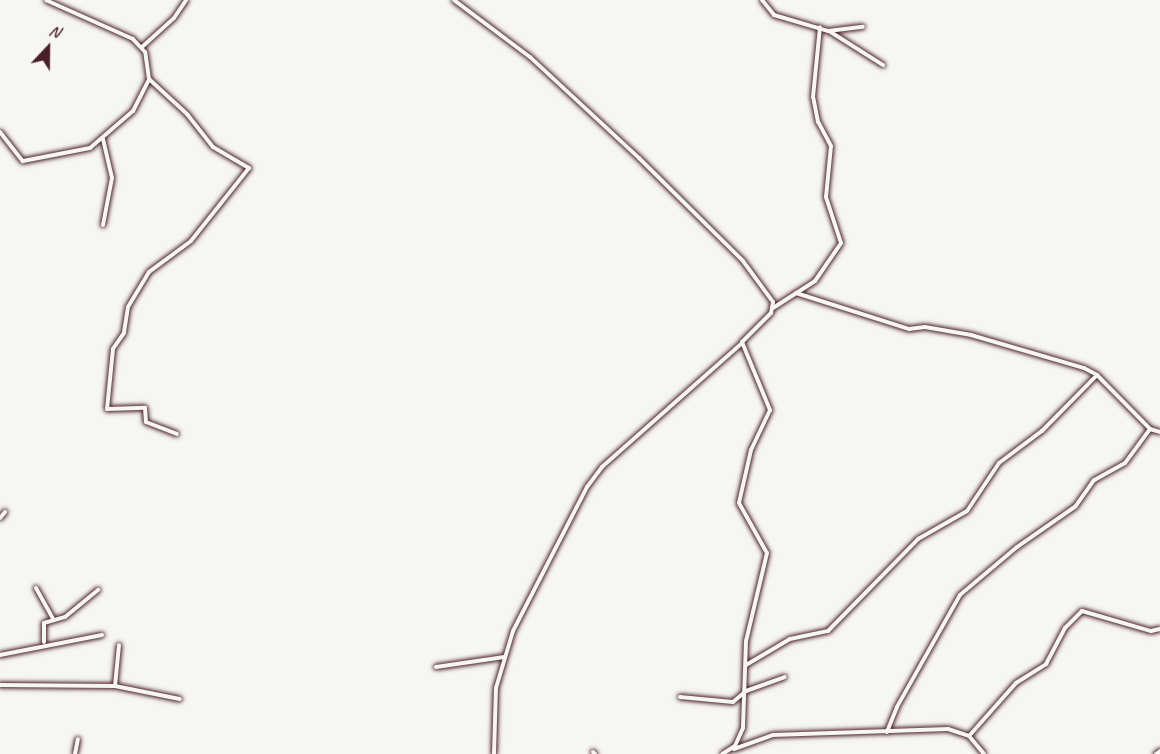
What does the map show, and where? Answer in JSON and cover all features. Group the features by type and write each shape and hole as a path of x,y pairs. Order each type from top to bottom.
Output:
{"street":[{"path":"46,0 115,28 142,47 149,79 213,147 249,168 191,242 149,272 128,307 124,333 113,349 107,409 145,408 146,422 177,434"},
{"path":"142,47 174,18 186,0"},
{"path":"454,0 530,57 639,158 762,282 773,309"},
{"path":"762,0 774,15 820,27 883,65"},
{"path":"494,754 495,697 504,657 522,610 595,475 742,342 773,309 827,268 841,243 826,197 831,146 818,122 813,97 820,27"},
{"path":"828,31 863,27"},
{"path":"0,132 14,153 29,161 90,148 133,111 149,79"},
{"path":"103,139 112,178 103,225"},
{"path":"796,293 909,329 925,327 971,335 1097,375 1150,429 1160,432"},
{"path":"732,750 744,728 746,636 767,553 744,518 739,496 751,450 770,411 742,342"},
{"path":"746,664 790,639 828,631 915,541 967,511 999,463 1042,431 1097,375"},
{"path":"887,732 952,605 1017,547 1076,506 1095,480 1125,463 1150,429"},
{"path":"0,518 5,512"},
{"path":"36,588 53,620"},
{"path":"44,643 43,625 65,617 98,590"},
{"path":"969,736 1003,703 1013,686 1046,664 1079,612 1089,610 1151,631 1160,629"},
{"path":"0,655 44,643 102,635"},
{"path":"115,686 119,645"},
{"path":"436,667 504,657"},
{"path":"680,697 729,702 746,691 785,677"},
{"path":"0,685 115,686 180,699"},
{"path":"722,754 772,735 948,729 969,736 984,754"},
{"path":"75,754 78,740"},
{"path":"1156,754 1160,751"}]}
